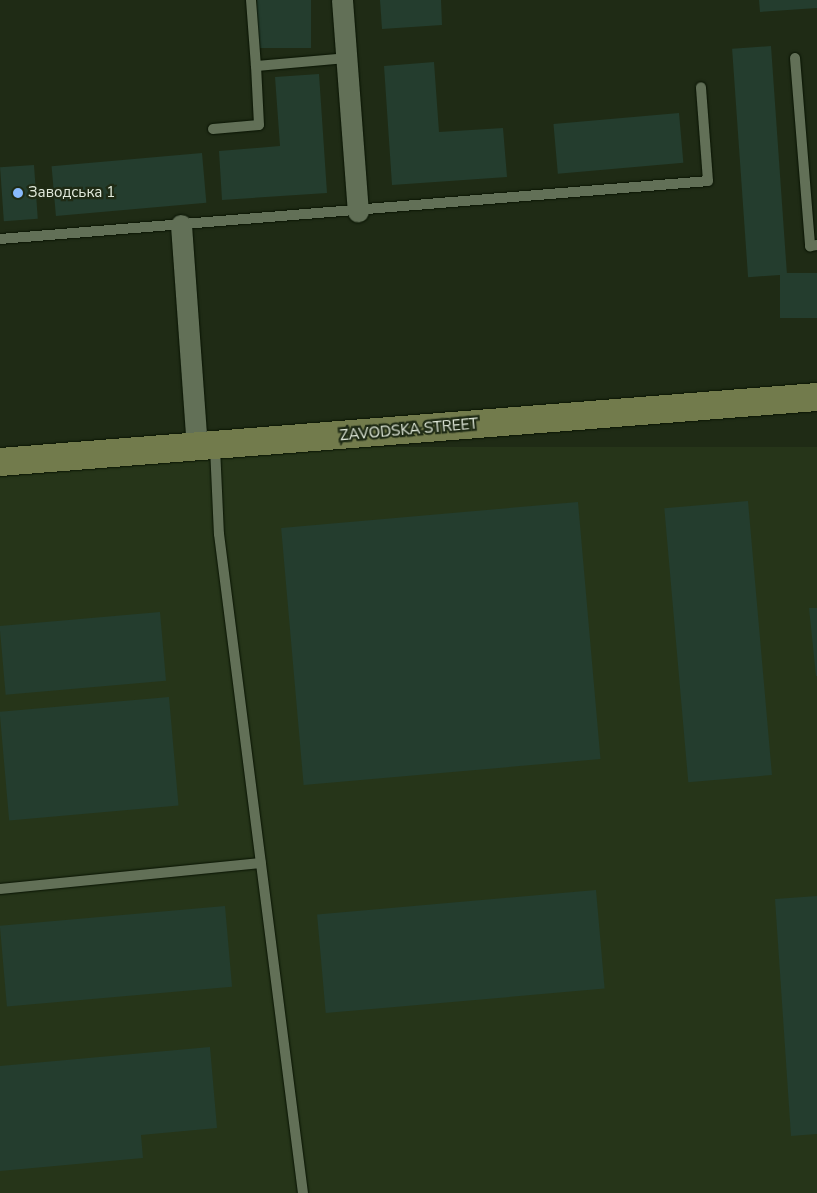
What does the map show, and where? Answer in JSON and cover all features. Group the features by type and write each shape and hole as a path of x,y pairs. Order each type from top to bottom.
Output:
{"main road":[{"name":"ZAVODSKA STREET","path":"0,462 817,397"}],"street":[{"path":"342,0 358,211"},
{"path":"182,226 206,446"}],"lane":[{"path":"213,129 259,125 251,0"},
{"path":"256,66 346,58"},
{"path":"795,58 810,246 817,245"},
{"path":"0,240 708,181 701,86"},
{"path":"206,446 219,534 303,1193"},
{"path":"0,888 261,863"}],"shaded area":[{"path":"0,447 817,447 817,1193 0,1193"}],"building":[{"path":"257,0 311,0 311,48 257,48"},
{"path":"380,0 441,0 442,25 382,29"},
{"path":"759,0 817,0 817,8 760,12"},
{"path":"771,46 787,274 748,277 732,49"},
{"path":"434,62 439,132 503,128 507,177 392,185 384,66"},
{"path":"319,74 327,193 222,200 219,151 280,146 275,77"},
{"path":"679,113 683,163 558,174 553,124"},
{"path":"202,153 206,203 56,216 52,166"},
{"name":"Заводська 1","path":"34,165 38,219 4,221 0,167"},
{"path":"780,273 817,273 817,318 780,318"},
{"path":"748,501 772,775 688,782 664,508"},
{"path":"578,502 600,759 304,785 281,528"},
{"path":"809,608 817,608 817,676 816,676"},
{"path":"160,612 166,681 6,695 0,626"},
{"path":"169,697 178,806 9,820 0,712"},
{"path":"596,890 605,989 326,1013 317,914"},
{"path":"817,896 817,1134 791,1136 775,899"},
{"path":"225,906 232,987 7,1006 0,926"},
{"path":"210,1047 217,1128 141,1135 143,1158 0,1171 0,1066"}],"place":[{"name":"Заводська 1","path":"18,193"}]}
